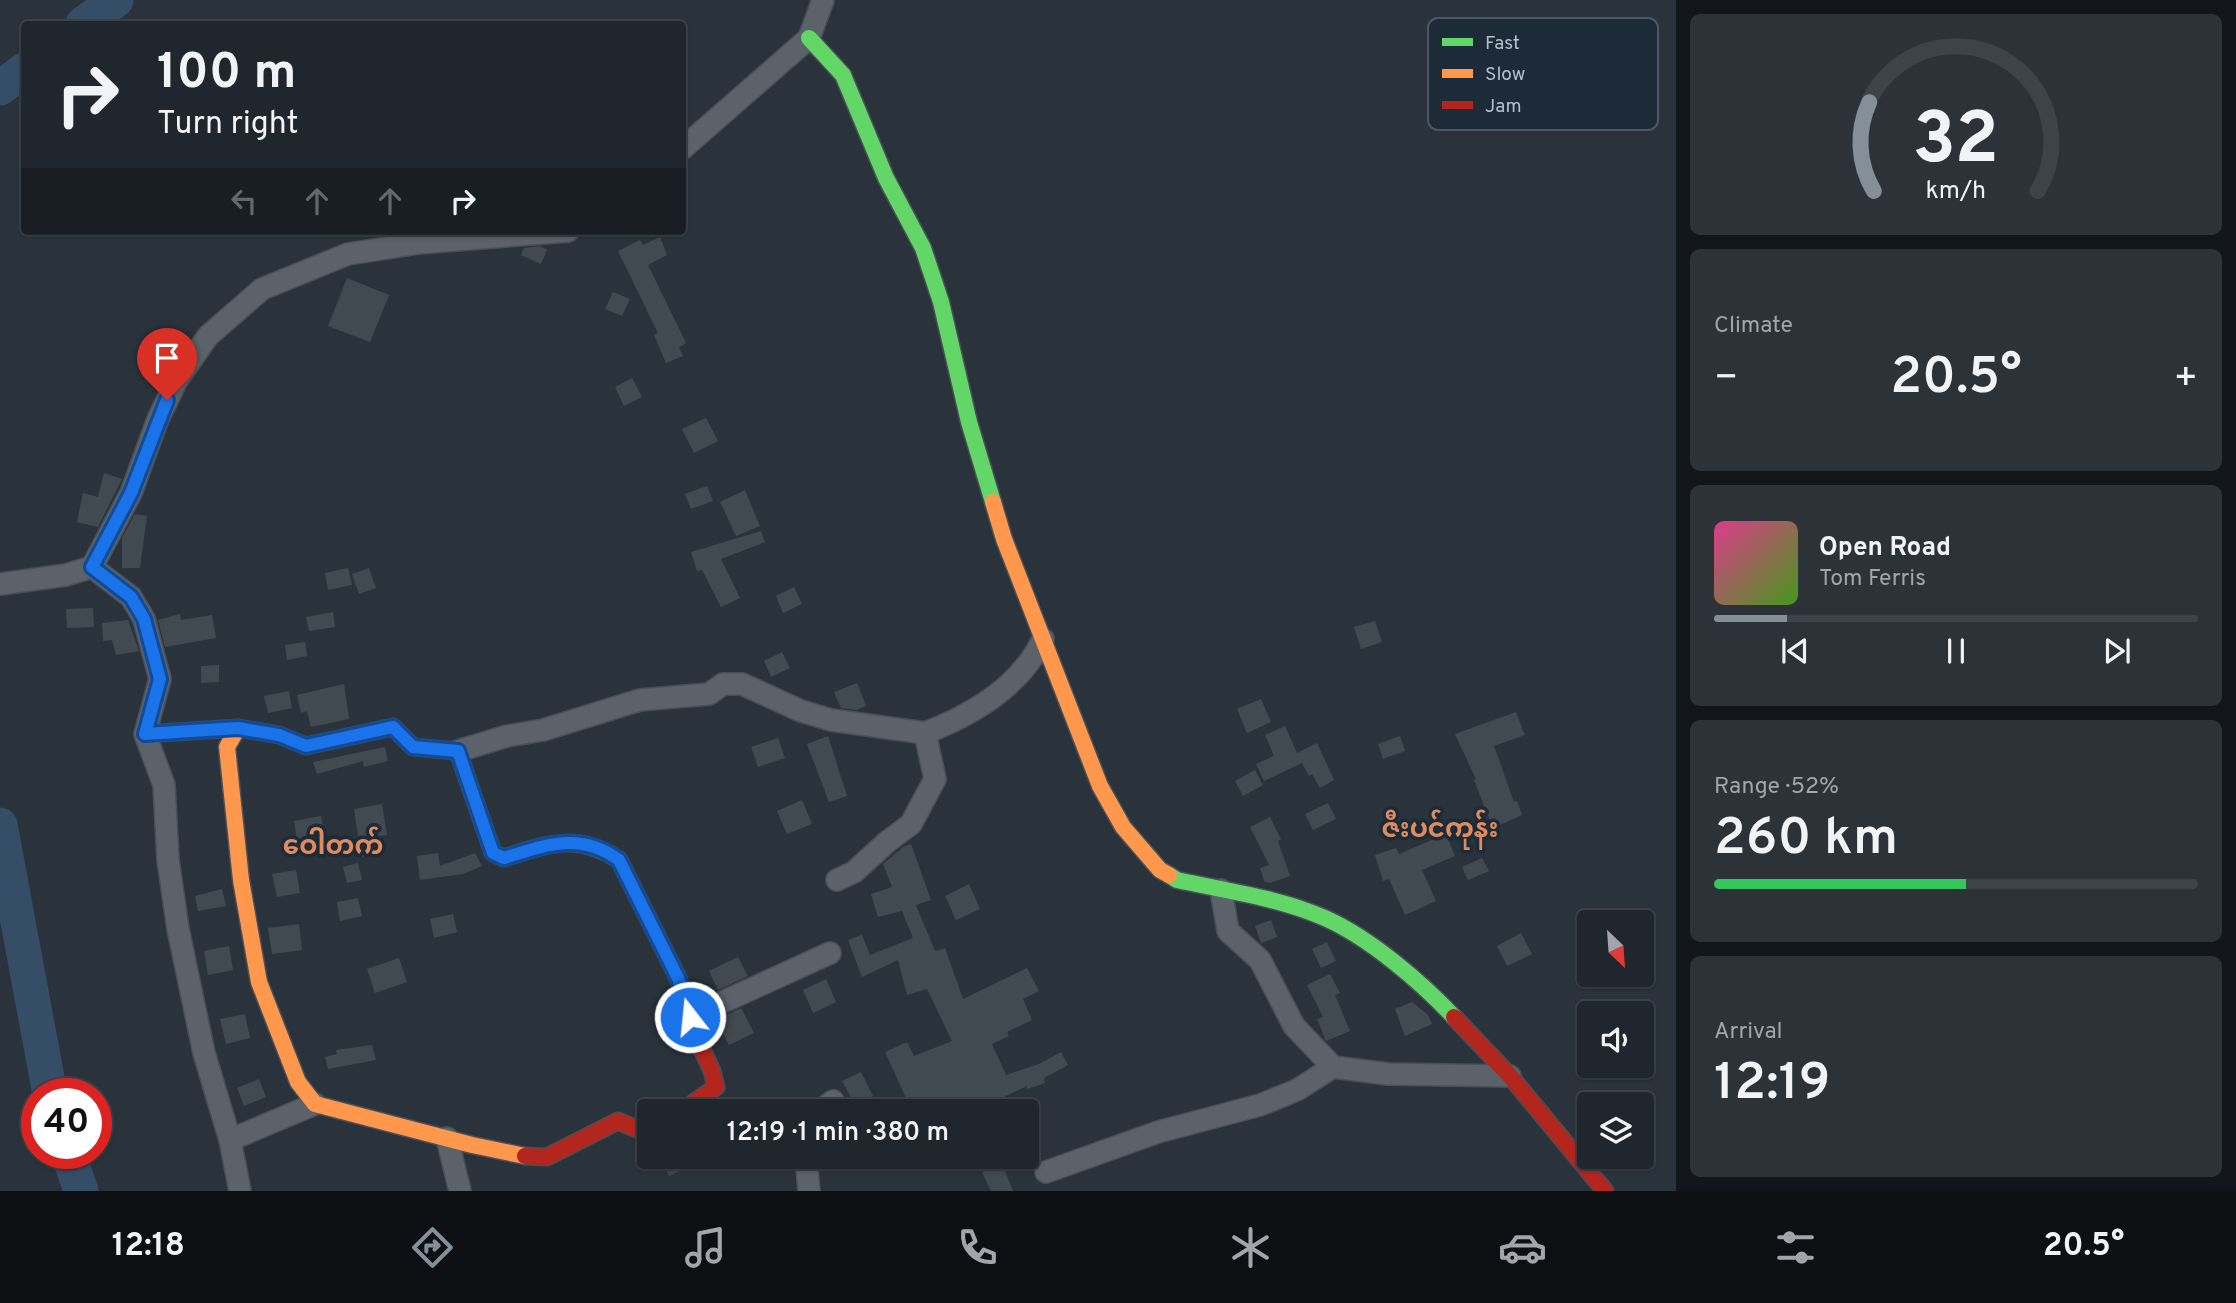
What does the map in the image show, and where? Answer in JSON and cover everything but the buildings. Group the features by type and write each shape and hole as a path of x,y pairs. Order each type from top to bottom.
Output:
{"street":[{"path":"686,146 809,38 823,0"},
{"path":"809,38 843,75 886,178 923,248 941,302 969,422 1004,539 1100,786 1123,827 1160,870 1177,880 1296,908 1329,920 1357,935 1439,1000 1510,1076 1605,1191"},
{"path":"0,584 66,575 92,567 131,493 158,419 176,382 208,336 262,289 348,254 388,246 520,235"},
{"path":"92,567 131,597 144,619 160,679 145,734 164,785 168,860 177,929 204,1053 230,1140 240,1191"},
{"path":"145,734 238,728 279,735 306,746 393,727 413,747 458,751 507,736 543,730 640,700 709,694 723,684 742,684 801,711 831,720 925,733 1011,685 1027,668 1043,639"},
{"path":"238,728 227,747 239,866 259,982 298,1082 315,1104"},
{"path":"837,880 854,872 911,824 935,779 925,733"},
{"path":"458,751 493,853 504,858 550,843 584,843 604,849 619,860 678,978 716,1087 699,1099"},
{"path":"1221,890 1228,931 1260,960 1294,1026 1334,1067 1388,1074 1510,1076"},
{"path":"690,1017 830,953"},
{"path":"1046,1172 1158,1132 1260,1105 1297,1090 1334,1067"},
{"path":"230,1140 315,1104 502,1152 540,1157 547,1157 618,1121 637,1128"},
{"path":"447,1138 460,1191"},
{"path":"807,1169 809,1191"}],"waterway":[{"path":"87,21 116,0"},
{"path":"0,88 21,72"},
{"path":"0,825 47,1078"},
{"path":"73,1169 81,1191"}],"traffic: fast":[{"path":"809,38 843,75 886,178 923,248 941,302 969,422 993,502"},
{"path":"145,734 238,728 279,735 306,746 393,727 413,747 458,751 465,772"},
{"path":"1169,875 1177,880 1272,900 1327,919 1361,938 1395,963 1454,1017"}],"traffic: slow":[{"path":"993,502 1004,539 1100,786 1123,827 1160,870 1169,875"},
{"path":"238,728 227,747 241,880 259,982 298,1082 315,1104 525,1156"}],"traffic: jam":[{"path":"465,772 493,853 504,858 548,845 576,843 604,851 619,860 678,978 694,1032 712,1071 716,1087 699,1099"},
{"path":"1454,1017 1510,1076 1605,1191"},
{"path":"525,1156 547,1157 618,1121 637,1129"}],"district":[{"name":"ဇီးပင်ကုန်း","path":"1440,830"},
{"name":"ဝေါတက်","path":"333,847"}],"route":[{"path":"167,400 131,493 92,567 131,597 144,619 160,679 145,734 238,728 279,735 306,746 393,727 413,747 458,751 493,853 504,858 550,843 584,843 604,849 619,860 678,978 690,1017"}]}
